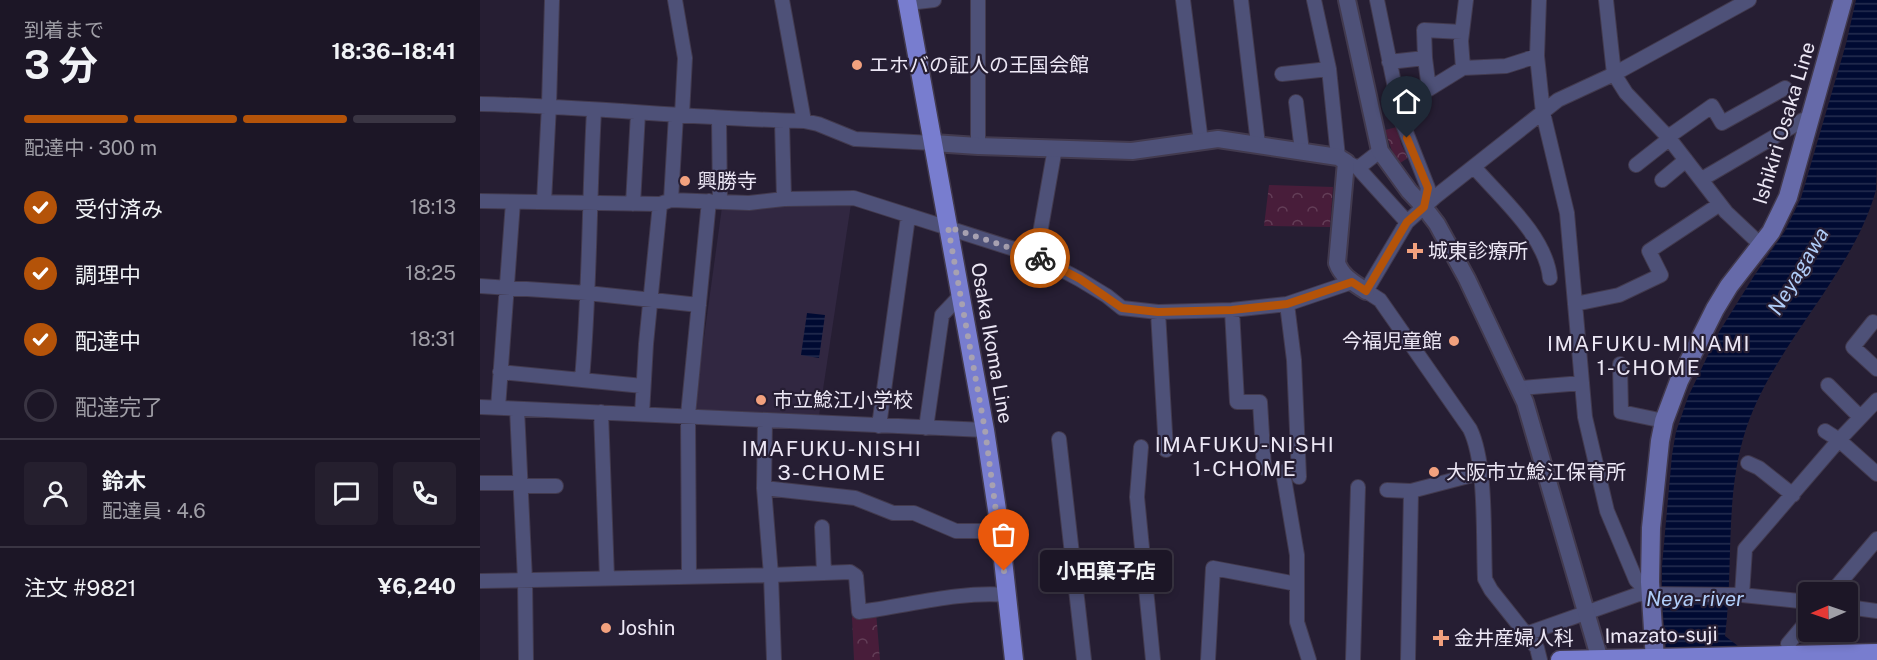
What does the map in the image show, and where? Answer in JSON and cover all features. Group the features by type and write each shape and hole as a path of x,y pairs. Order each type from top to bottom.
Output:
{"main road":[{"name":"Ishikiri Osaka Line","path":"1658,658 1651,528 1657,459 1664,421 1679,381 1715,309 1729,286 1776,223 1788,197 1843,0"},
{"name":"Osaka Ikoma Line","path":"908,1 985,430 999,523 1014,660"},
{"name":"Imazato-suji","path":"1560,660 1877,653"}],"street":[{"path":"544,202 552,0"},
{"path":"642,414 651,300 679,115 685,58 675,0"},
{"path":"782,0 804,121"},
{"path":"908,1 934,0"},
{"path":"978,0 978,146"},
{"path":"1183,0 1201,142"},
{"path":"1241,0 1258,144"},
{"path":"1314,0 1347,162 1337,262 1340,271 1380,300 1470,429 1475,440 1480,473 1485,579 1491,590 1537,648 1540,660"},
{"path":"1347,0 1380,151 1437,224 1460,264 1520,388 1600,659"},
{"path":"1377,0 1402,122 1428,188 1424,207"},
{"path":"1463,68 1462,32 1466,0"},
{"path":"1539,0 1537,56 1543,113 1567,213 1585,417 1606,511 1636,580 1655,594"},
{"path":"1606,0 1614,74 1637,106 1668,138 1720,204 1761,245"},
{"path":"480,201 633,204 749,203 784,199 854,198 1036,256 1080,279 1122,308 1158,312 1232,310 1287,304 1359,286 1407,222 1558,100 1614,74 1749,0"},
{"path":"1429,89 1424,30 1446,25 1462,32"},
{"path":"1397,99 1429,89 1463,68 1506,66 1537,56"},
{"path":"1389,62 1425,58"},
{"path":"1282,74 1329,69"},
{"path":"1636,165 1712,106 1722,123 1785,88"},
{"path":"1296,102 1302,151"},
{"path":"480,104 549,105 594,111 804,121 818,124 855,139 978,146 1132,151 1218,139 1258,144 1302,151 1347,162 1407,222"},
{"path":"582,379 594,111"},
{"path":"633,204 638,113"},
{"path":"690,577 688,415 699,305 715,202 719,118"},
{"path":"1702,179 1803,120"},
{"path":"782,121 784,199"},
{"path":"1036,256 1055,148"},
{"path":"1347,162 1380,151"},
{"path":"1662,180 1686,160"},
{"path":"1474,167 1493,190 1518,214 1545,254 1550,275 1571,269"},
{"path":"498,408 513,202"},
{"path":"1575,304 1619,296 1661,275 1649,251 1720,204"},
{"path":"879,426 908,216"},
{"path":"480,286 587,293 699,305"},
{"path":"926,428 942,315 960,296"},
{"path":"1287,304 1294,360 1299,477"},
{"path":"1232,310 1237,402 1260,402 1264,468"},
{"path":"1158,312 1166,450"},
{"path":"1873,322 1853,347 1877,369"},
{"path":"1620,364 1621,412 1664,421"},
{"path":"500,372 643,386"},
{"path":"1520,388 1582,383"},
{"path":"1828,385 1860,417"},
{"path":"1737,595 1745,549 1877,399"},
{"path":"480,407 985,430"},
{"path":"517,409 525,580 526,660"},
{"path":"601,412 607,579"},
{"path":"765,420 764,488 771,575 774,660"},
{"path":"1825,431 1874,466"},
{"path":"1059,439 1084,660"},
{"path":"1141,447 1137,497 1153,660"},
{"path":"1748,462 1759,468 1792,495"},
{"path":"1283,472 1297,555 1297,622 1309,660"},
{"path":"1387,490 1411,491 1480,473"},
{"path":"480,483 556,486"},
{"path":"1353,660 1358,487"},
{"path":"764,488 855,498 893,513 914,513 956,531 988,531 999,523"},
{"path":"1408,660 1411,491"},
{"path":"822,527 824,573"},
{"path":"1840,582 1877,539"},
{"path":"1208,660 1213,568 1297,584"},
{"path":"480,581 850,572 856,576 859,612 975,594 1007,595"},
{"path":"1526,634 1639,594 1737,595 1798,601"},
{"path":"1858,608 1877,611"},
{"path":"1788,644 1798,632"}],"shaded area":[{"path":"851,204 819,416 694,410 722,207"}],"green space":[{"path":"1397,127 1401,144 1408,158 1400,163 1393,154 1385,130"},
{"path":"1269,185 1333,187 1330,227 1264,226"},
{"path":"876,612 880,660 854,660 852,617"}],"water":[{"path":"1856,0 1877,0 1876,190 1865,221 1850,252 1775,368 1746,429 1739,454 1732,506 1725,636 1738,646 1739,660 1667,660 1662,602 1662,566 1676,432 1688,397 1719,332 1785,231 1801,198 1846,44"},
{"path":"807,313 825,315 819,358 801,355"}],"way so far":[{"path":"1004,571 985,430 948,227 1040,258"}],"place":[{"name":"エホバの証人の王国会館","path":"857,65"},
{"name":"興勝寺","path":"685,181"},
{"name":"城東診療所","path":"1415,251"},
{"name":"今福児童館","path":"1454,341"},
{"name":"市立鯰江小学校","path":"761,400"},
{"name":"大阪市立鯰江保育所","path":"1434,472"},
{"name":"小田菓子店","path":"1004,571"},
{"name":"Joshin","path":"606,628"},
{"name":"金井産婦人科","path":"1441,638"}],"district":[{"name":"IMAFUKU-MINAMI 1-CHOME","path":"1649,355"},
{"name":"IMAFUKU-NISHI 1-CHOME","path":"1245,456"},
{"name":"IMAFUKU-NISHI 3-CHOME","path":"832,460"}],"route":[{"path":"1040,258 1080,279 1122,308 1158,312 1232,310 1287,304 1352,282 1366,291 1407,222 1424,207 1428,188 1407,138"}],"water label":[{"name":"Neyagawa","path":"1798,271"},
{"name":"Neya-river","path":"1695,598"}]}
